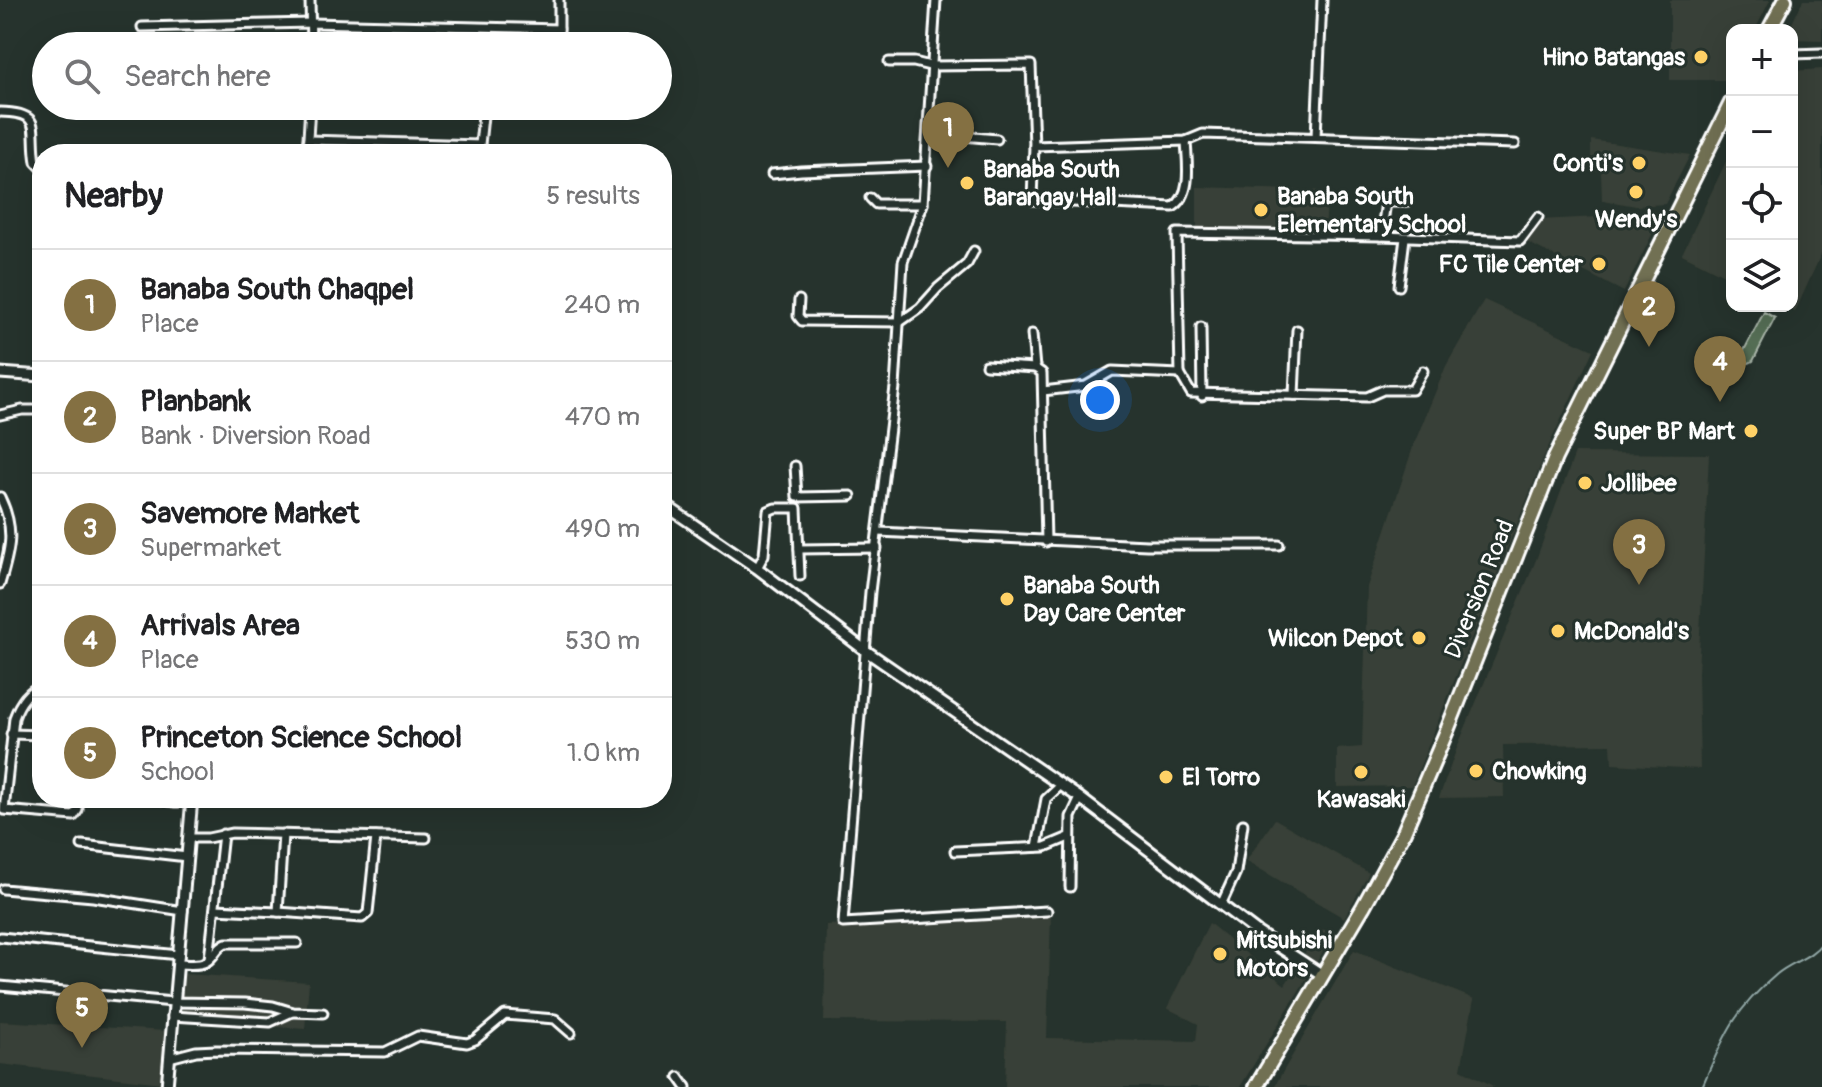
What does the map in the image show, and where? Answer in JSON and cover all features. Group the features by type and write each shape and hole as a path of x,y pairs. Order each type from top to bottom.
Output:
{"highway":[{"path":"1772,24 1785,0"},
{"name":"Diversion Road","path":"1256,1087 1403,834 1555,458 1726,113"}],"street":[{"path":"310,0 311,32"},
{"path":"142,27 311,23 559,29 559,0"},
{"path":"936,0 930,66 927,166 923,204 903,262 900,322 870,592 843,923 1047,911"},
{"path":"1316,137 1322,0"},
{"path":"1798,54 1822,53"},
{"path":"889,62 914,62 930,66 1031,65 1032,200 1173,207 1182,202 1187,171 1186,141"},
{"path":"0,112 28,115 34,124 35,144"},
{"path":"308,144 309,120"},
{"path":"480,144 483,120"},
{"path":"928,133 997,139"},
{"path":"1034,146 1186,141 1203,134 1515,144"},
{"path":"308,140 446,144"},
{"path":"772,174 927,166"},
{"path":"870,198 876,204 923,204"},
{"path":"1381,236 1386,202 1408,202"},
{"path":"1423,371 1412,390 1387,389 1367,397 1202,396 1191,393 1180,374 1177,233 1520,241 1538,217"},
{"path":"1399,286 1405,238"},
{"path":"799,300 798,316 802,321 900,322 920,308 967,264 974,251"},
{"path":"1201,327 1202,396"},
{"path":"1294,395 1297,330"},
{"path":"1032,334 1035,368"},
{"path":"986,365 1035,368 1042,373 1046,542"},
{"path":"1043,391 1086,386 1112,371 1180,374"},
{"path":"0,373 32,375"},
{"path":"0,415 32,410"},
{"path":"795,466 800,576"},
{"path":"797,497 851,496"},
{"path":"0,497 10,519 11,548 0,584"},
{"path":"757,568 764,555 768,511 797,508"},
{"path":"672,510 757,568 866,651 1080,798 1258,933 1321,974"},
{"path":"879,532 1046,542 1279,545"},
{"path":"799,549 877,548"},
{"path":"32,691 18,707 11,734 4,810 74,816 78,808"},
{"path":"11,734 32,735"},
{"path":"1037,847 1046,799 1061,785"},
{"path":"1070,887 1071,817 1080,798"},
{"path":"167,1087 191,808"},
{"path":"1221,905 1236,872 1243,824"},
{"path":"189,838 223,834 426,838"},
{"path":"209,960 223,834"},
{"path":"278,912 283,834"},
{"path":"215,909 366,917 376,837"},
{"path":"955,851 1052,846 1069,837"},
{"path":"82,845 187,857"},
{"path":"3,889 93,897 183,911"},
{"path":"1,937 202,964 226,943 297,943"},
{"path":"0,986 173,1002 245,1003 293,1012 323,1013"},
{"path":"172,1016 270,1022 293,1012"},
{"path":"169,1058 216,1050 385,1052 418,1036 467,1043 475,1040 500,1017 510,1014 555,1019 571,1033"},
{"path":"679,1077 686,1087"}],"shaded area":[{"path":"1670,0 1770,0 1758,24 1726,24 1726,80 1670,80"},
{"path":"1803,0 1822,0 1822,40 1798,39 1798,24 1792,24"},
{"path":"1822,69 1822,252 1798,305 1798,96 1798,71"},
{"name":"Conti's","path":"1591,140 1690,155 1665,204 1636,206 1602,200 1601,172 1591,170"},
{"path":"1726,162 1726,276 1682,254"},
{"name":"Banaba South Elementary School","path":"1197,187 1328,191 1325,229 1197,228"},
{"path":"1662,214 1624,292 1523,240 1538,220"},
{"path":"1484,300 1593,350 1546,452 1412,786 1337,787 1337,749 1362,747 1367,587 1414,444 1446,366"},
{"path":"1575,453 1709,454 1698,673 1700,769 1612,764 1611,744 1503,745 1504,797 1439,798 1458,745 1536,560"},
{"path":"1275,819 1369,873 1344,918 1246,861"},
{"path":"1051,915 1047,1038 1196,1041 1198,1024 1167,1008 1209,923 1285,985 1320,929 1335,932 1240,1087 1005,1087 1007,1022 824,1021 826,925"},
{"path":"1354,950 1474,999 1461,1069 1495,1087 1274,1087"},
{"path":"184,974 309,982 305,1029 177,1020"},
{"path":"0,1021 166,1031 162,1083 0,1064"}],"green space":[{"path":"1764,312 1775,318 1753,361 1749,363 1740,358"}],"waterway":[{"path":"1702,1087 1731,1025 1750,1000 1777,974 1822,943"}],"place":[{"name":"Hino Batangas","path":"1701,57"},
{"name":"Conti's","path":"1639,163"},
{"name":"Banaba South Chaqpel","path":"948,168"},
{"name":"Banaba South Barangay Hall","path":"967,183"},
{"name":"Wendy's","path":"1636,192"},
{"name":"Banaba South Elementary School","path":"1261,210"},
{"name":"FC Tile Center","path":"1599,264"},
{"name":"Planbank","path":"1649,347"},
{"name":"Arrivals Area","path":"1720,402"},
{"name":"Super BP Mart","path":"1751,431"},
{"name":"Jollibee","path":"1585,483"},
{"name":"Savemore Market","path":"1639,585"},
{"name":"Banaba South Day Care Center","path":"1007,599"},
{"name":"McDonald's","path":"1558,631"},
{"name":"Wilcon Depot","path":"1419,638"},
{"name":"Chowking","path":"1476,771"},
{"name":"Kawasaki","path":"1361,772"},
{"name":"El Torro","path":"1166,777"},
{"name":"Mitsubishi Motors","path":"1220,954"},
{"name":"Princeton Science School","path":"82,1048"}]}
